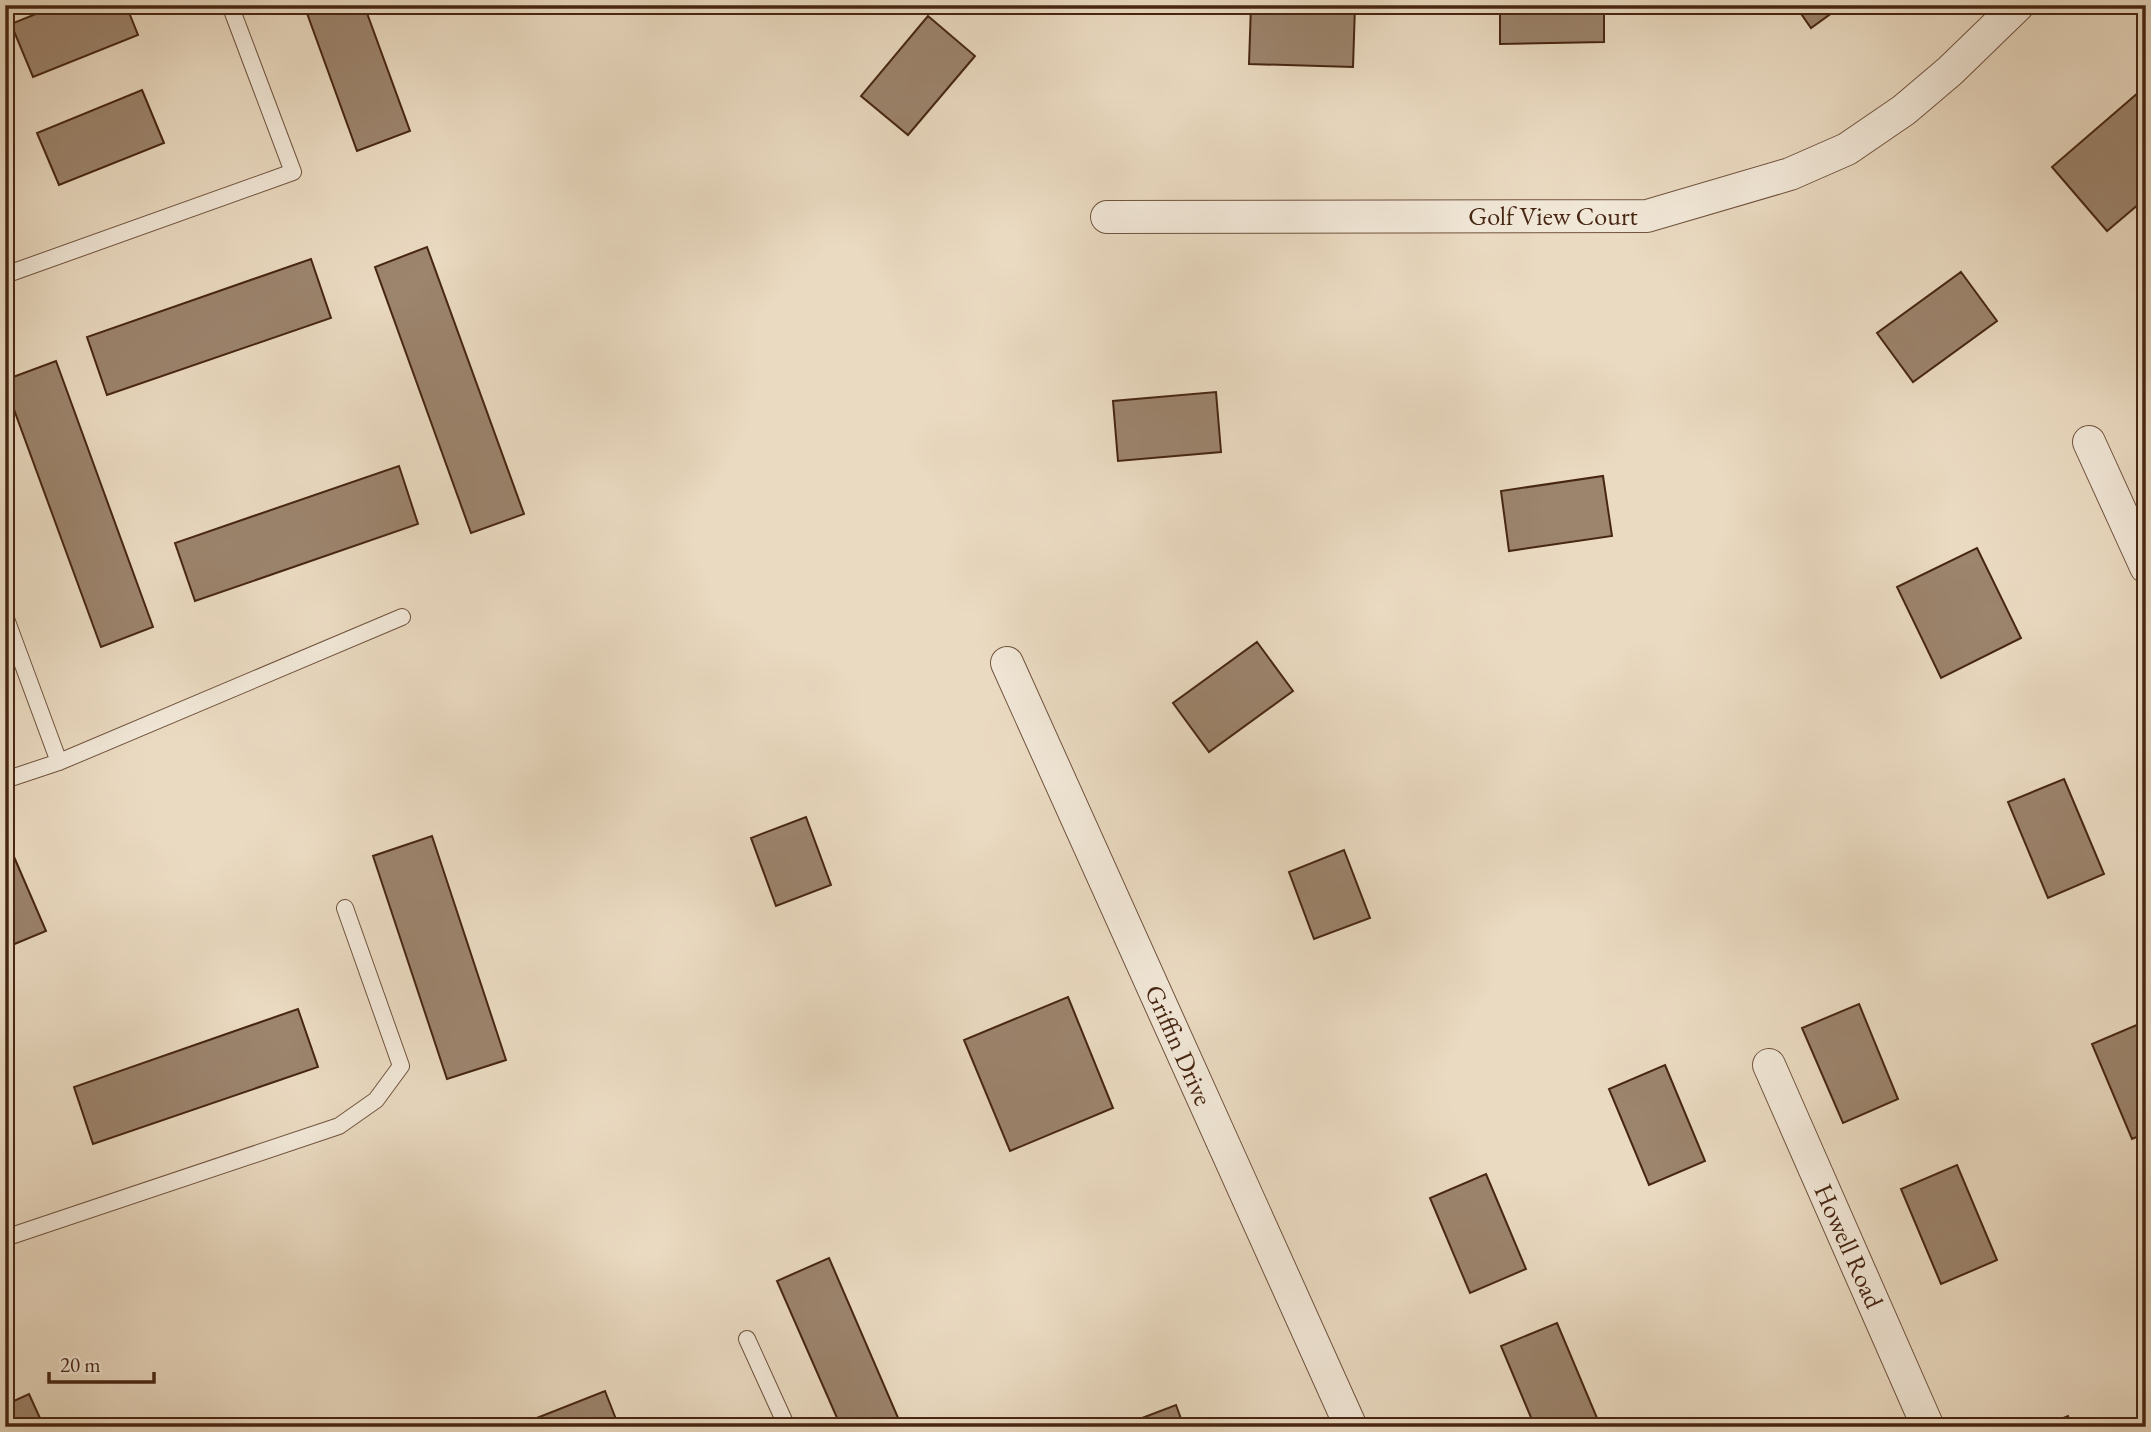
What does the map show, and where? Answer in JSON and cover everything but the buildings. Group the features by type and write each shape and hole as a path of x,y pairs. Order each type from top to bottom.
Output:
{"street":[{"name":"Golf View Court","path":"1107,217 1647,216 1790,174 1847,149 1904,110 1950,71 2018,5"},
{"path":"2089,442 2146,567"},
{"name":"Griffin Drive","path":"1007,663 1351,1427"},
{"name":"Howell Road","path":"1769,1065 1928,1427"}],"lane":[{"path":"5,275 293,172 230,5"},
{"path":"5,615 59,762"},
{"path":"5,780 59,762 402,617"},
{"path":"5,1238 339,1126 376,1100 401,1066 345,908"},
{"path":"747,1339 787,1427"}]}
